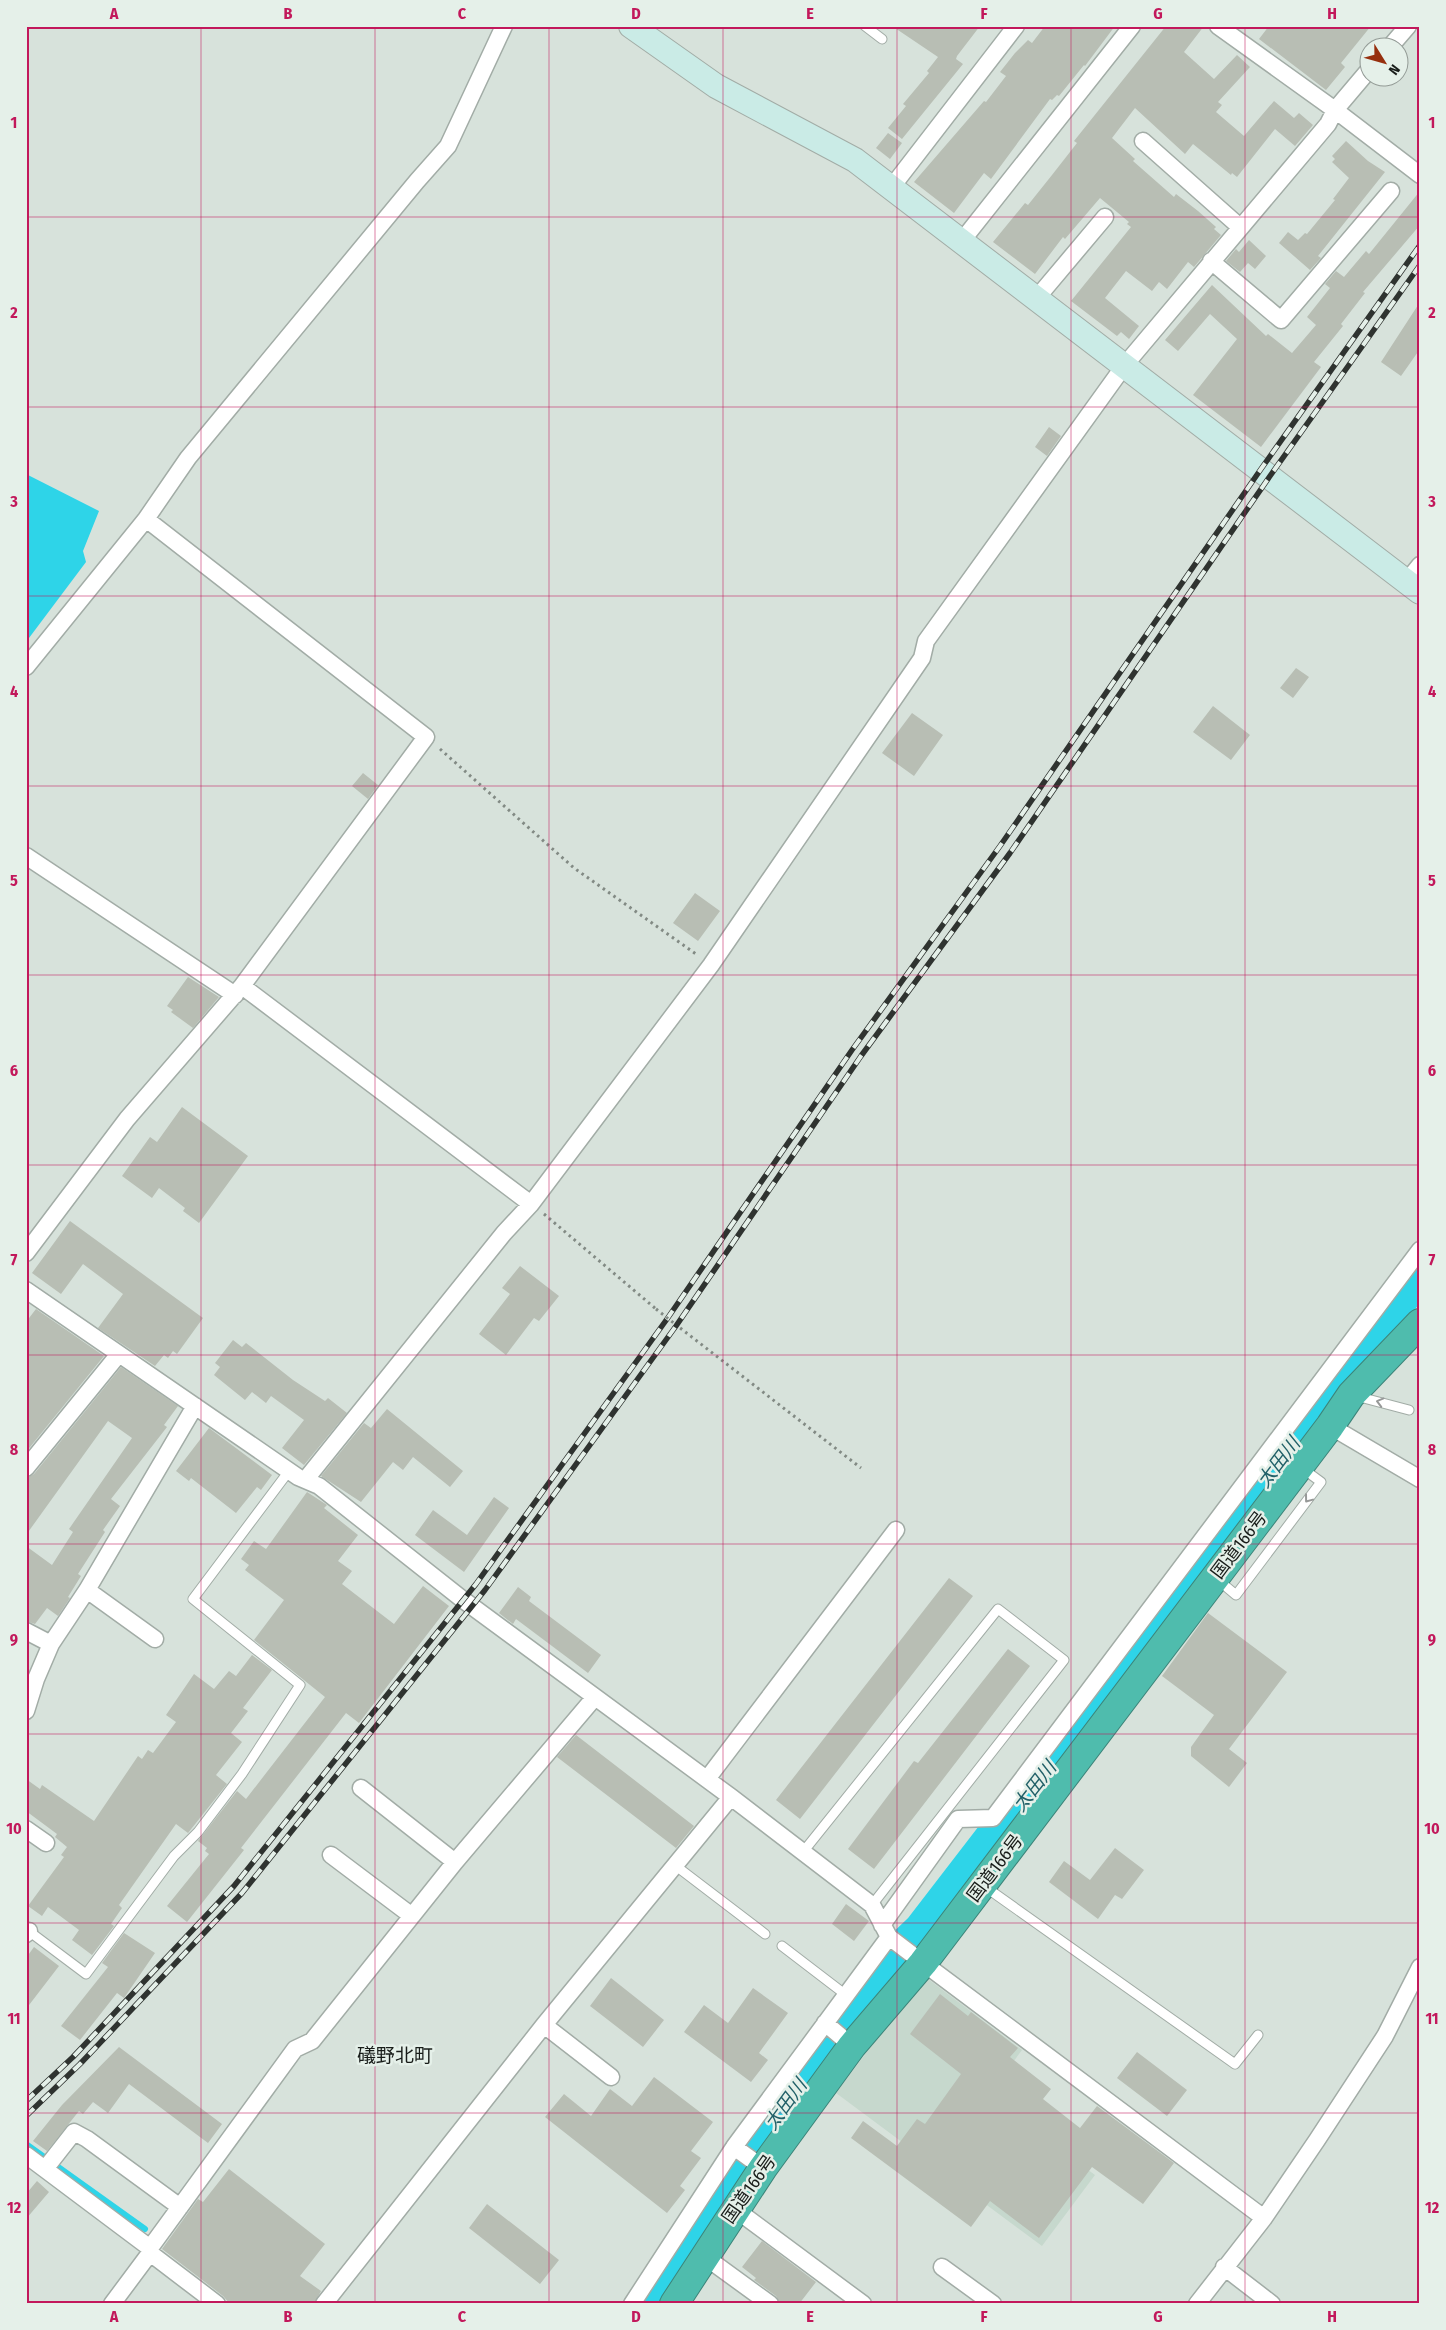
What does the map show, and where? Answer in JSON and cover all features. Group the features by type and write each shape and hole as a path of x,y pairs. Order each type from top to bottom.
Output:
{"highway":[{"name":"国道166号","path":"674,2304 735,2208 758,2164 848,2043 982,1884 1352,1395 1420,1323"}],"street":[{"path":"26,667 146,519 193,451 448,146 504,26"},
{"path":"631,26 716,86 855,160 1124,366 1415,579"},
{"path":"891,188 1016,26"},
{"path":"961,242 1132,26"},
{"path":"1218,26 1237,31 1335,110 1418,172"},
{"path":"1398,38 1408,26"},
{"path":"306,1479 498,1241 531,1204 711,965 922,658 926,642 1124,366 1328,124 1335,110 1358,83"},
{"path":"1143,140 1240,227"},
{"path":"1211,261 1281,320 1391,191"},
{"path":"1036,299 1105,217"},
{"path":"26,1253 127,1119 239,991 426,737 146,519"},
{"path":"26,856 239,991 531,1204"},
{"path":"632,2304 737,2149 888,1934 958,1819 993,1818 1420,1250"},
{"path":"26,1290 298,1478 306,1479 319,1486 462,1599 804,1852 872,1905 888,1934 918,1959 1264,2218"},
{"path":"26,1468 119,1354"},
{"path":"26,1711 36,1679 51,1644 86,1590 195,1406"},
{"path":"1330,1426 1420,1479"},
{"path":"707,1779 896,1530"},
{"path":"86,1590 156,1639"},
{"path":"26,1631 51,1644"},
{"path":"112,2304 295,2049 312,2041 455,1862 595,1697"},
{"path":"361,1788 455,1862"},
{"path":"324,2304 544,2025 731,1797"},
{"path":"26,1828 46,1843"},
{"path":"331,1855 412,1916"},
{"path":"1197,2304 1264,2218 1385,2036 1420,1967"},
{"path":"826,2024 848,2043"},
{"path":"544,2025 611,2076"},
{"path":"50,2163 74,2132 88,2139 180,2207"},
{"path":"737,2149 758,2164"},
{"path":"26,2155 50,2163 150,2251 217,2304"},
{"path":"735,2208 864,2304"},
{"path":"704,2256 770,2304"},
{"path":"942,2266 993,2304"},
{"path":"1224,2267 1272,2304"}],"lane":[{"path":"865,26 882,39"},
{"path":"1352,1395 1408,1410"},
{"path":"1215,1578 1236,1595 1321,1482 1300,1466"},
{"path":"27,1931 86,1974 174,1856 198,1832 242,1774 300,1685 192,1599 290,1471"},
{"path":"804,1852 998,1609 1064,1660 872,1905"},
{"path":"676,1866 765,1934"},
{"path":"982,1884 1235,2064 1258,2035"},
{"path":"782,1946 846,1994"}],"path":[{"path":"426,737 574,868 711,965"},
{"path":"531,1204 656,1309 861,1468"}],"shaded area":[{"path":"924,1976 1022,2050 988,2096 1095,2175 1042,2246 836,2093"}],"water":[{"path":"26,474 99,511 83,551 86,562 26,642"}],"building":[{"path":"892,26 980,26 957,56 956,59 963,64 902,139 888,128 906,106 903,104 929,73 927,71 938,57"},
{"path":"1045,26 1115,26 1085,66 1059,96 1057,95 1052,100 1050,99 991,179 984,173 954,213 914,182 984,101 986,102 1006,76 1000,72 1015,53 1028,40 1032,43"},
{"path":"1166,26 1204,26 1184,52 1214,79 1237,55 1250,67 1218,102 1222,105 1216,112 1244,136 1274,101 1294,118 1299,113 1313,125 1295,146 1275,129 1237,177 1232,173 1231,175 1193,144 1185,154 1135,108 1112,138 1135,159 1133,161 1174,197 1176,194 1198,211 1216,227 1214,229 1221,235 1194,267 1188,262 1167,289 1159,282 1152,291 1126,271 1105,298 1139,326 1129,339 1121,332 1117,336 1071,301 1131,227 1127,224 1129,222 1100,198 1065,239 1063,237 1035,274 993,242 1025,203 1028,205 1077,143 1074,141"},
{"path":"1269,26 1371,26 1361,38 1358,38 1358,42 1341,63 1345,67 1326,90 1259,39"},
{"path":"888,133 902,143 890,159 876,148"},
{"path":"1346,141 1368,161 1385,172 1318,256 1321,258 1310,270 1279,243 1288,232 1298,240 1305,233 1307,234 1335,200 1333,199 1349,178 1332,162 1335,159 1332,156"},
{"path":"1420,191 1420,225 1363,292 1365,293 1341,324 1343,326 1314,362 1321,367 1261,447 1193,395 1237,339 1210,314 1178,351 1165,340 1212,285 1266,336 1268,334 1292,353 1316,325 1307,317 1330,288 1325,284 1336,271 1344,277 1366,251 1369,254"},
{"path":"1249,240 1266,256 1255,269 1248,263 1240,272 1226,261 1236,249 1239,252"},
{"path":"1420,302 1420,349 1401,376 1381,362"},
{"path":"1049,427 1061,436 1047,456 1035,447"},
{"path":"1296,668 1309,677 1293,698 1280,688"},
{"path":"1213,706 1250,735 1231,760 1193,732"},
{"path":"912,713 943,735 914,776 882,753"},
{"path":"363,773 378,785 368,799 352,786"},
{"path":"695,893 720,911 698,941 673,923"},
{"path":"188,977 219,997 193,1028 171,1012 173,1010 167,1006"},
{"path":"182,1107 248,1156 199,1223 183,1211 185,1208 159,1188 152,1198 122,1176 150,1137 157,1142"},
{"path":"70,1221 203,1318 177,1354 173,1351 168,1358 164,1355 155,1366 98,1328 123,1294 83,1264 61,1294 32,1273"},
{"path":"520,1266 559,1296 539,1321 534,1318 506,1355 479,1334 510,1294 502,1288"},
{"path":"36,1309 104,1356 26,1452 26,1322"},
{"path":"233,1340 242,1347 246,1343 293,1380 325,1401 328,1398 347,1413 304,1465 282,1448 304,1420 271,1396 266,1403 252,1392 245,1400 214,1375 220,1367 215,1363"},
{"path":"121,1367 178,1406 164,1425 167,1427 111,1499 120,1506 103,1530 105,1532 78,1574 81,1576 58,1616 47,1608 35,1624 26,1621 26,1546 52,1565 73,1532 69,1529 132,1438 108,1421 26,1535 26,1478 34,1474"},
{"path":"387,1409 463,1471 450,1487 413,1457 403,1470 393,1462 361,1502 321,1476 364,1423 371,1428"},
{"path":"209,1428 272,1475 261,1490 257,1487 236,1513 191,1478 189,1481 176,1471"},
{"path":"307,1492 327,1505 324,1508 358,1535 338,1561 352,1571 342,1584 394,1624 423,1586 449,1606 359,1723 346,1713 241,1848 244,1850 187,1922 167,1906 209,1854 205,1851 207,1848 198,1841 237,1791 246,1799 325,1697 254,1640 284,1600 245,1570 249,1565 241,1559 254,1541 266,1549"},
{"path":"494,1497 509,1508 464,1572 415,1535 433,1510 467,1535"},
{"path":"949,1578 973,1596 800,1819 776,1800"},
{"path":"518,1587 531,1597 529,1601 601,1655 588,1673 516,1619 513,1624 499,1613"},
{"path":"1208,1613 1287,1672 1229,1749 1247,1763 1229,1787 1191,1756 1191,1747 1214,1715 1162,1676"},
{"path":"1008,1649 1030,1666 874,1869 848,1849 914,1761 918,1763"},
{"path":"252,1655 272,1670 243,1708 248,1711 231,1733 242,1742 216,1775 227,1784 188,1833 176,1824 119,1905 122,1908 111,1924 114,1926 92,1955 72,1940 79,1930 48,1907 42,1916 28,1906 64,1857 61,1855 67,1847 55,1837 57,1834 26,1811 26,1779 40,1789 42,1785 94,1821 138,1756 142,1759 148,1750 153,1753 176,1722 166,1715 194,1674 214,1689 229,1671 236,1676"},
{"path":"576,1735 694,1826 676,1848 557,1757"},
{"path":"1115,1848 1144,1870 1122,1899 1115,1895 1098,1919 1049,1882 1064,1861 1090,1880"},
{"path":"846,1904 869,1921 854,1941 832,1924"},
{"path":"124,1933 155,1953 124,1998 117,1993 80,2040 61,2026 108,1967 102,1963"},
{"path":"34,1947 59,1966 26,2009 26,1958"},
{"path":"611,1978 664,2020 643,2047 590,2006"},
{"path":"753,1988 788,2013 759,2053 768,2060 751,2082 684,2032 704,2005 728,2023"},
{"path":"940,1994 968,2016 971,2012 1018,2048 1010,2057 1051,2089 1043,2099 1080,2128 1097,2106 1174,2163 1143,2204 1092,2167 1039,2238 990,2201 971,2227 851,2138 863,2121 897,2146 917,2119 925,2124 961,2074 910,2034"},
{"path":"119,2047 222,2124 208,2143 129,2084 108,2113 93,2102 83,2114 79,2111 47,2151 33,2141 62,2105"},
{"path":"1137,2052 1187,2090 1167,2116 1117,2078"},
{"path":"654,2077 713,2122 691,2151 701,2158 680,2186 685,2190 667,2213 545,2117 564,2094 591,2116 610,2089 632,2106"},
{"path":"229,2169 325,2244 300,2276 321,2291 314,2304 230,2304 223,2296 162,2249 198,2199 203,2202"},
{"path":"37,2181 49,2192 26,2219 26,2194"},
{"path":"487,2204 559,2260 540,2284 469,2228"},
{"path":"762,2241 816,2282 799,2304 780,2304 776,2296 754,2280 756,2278 742,2267"}],"waterway":[{"name":"太田川","path":"655,2304 735,2173 879,1972 922,1931 1103,1696 1420,1271"},
{"path":"26,2144 145,2229"}],"railway":[{"path":"26,2101 73,2057 234,1886 476,1584 667,1319 852,1050 1000,846 1261,469 1420,245"},
{"path":"26,2116 80,2064 242,1893 485,1590 676,1326 861,1056 1010,853 1270,476 1420,265"}],"district":[{"name":"礒野北町","path":"395,2055"}]}
